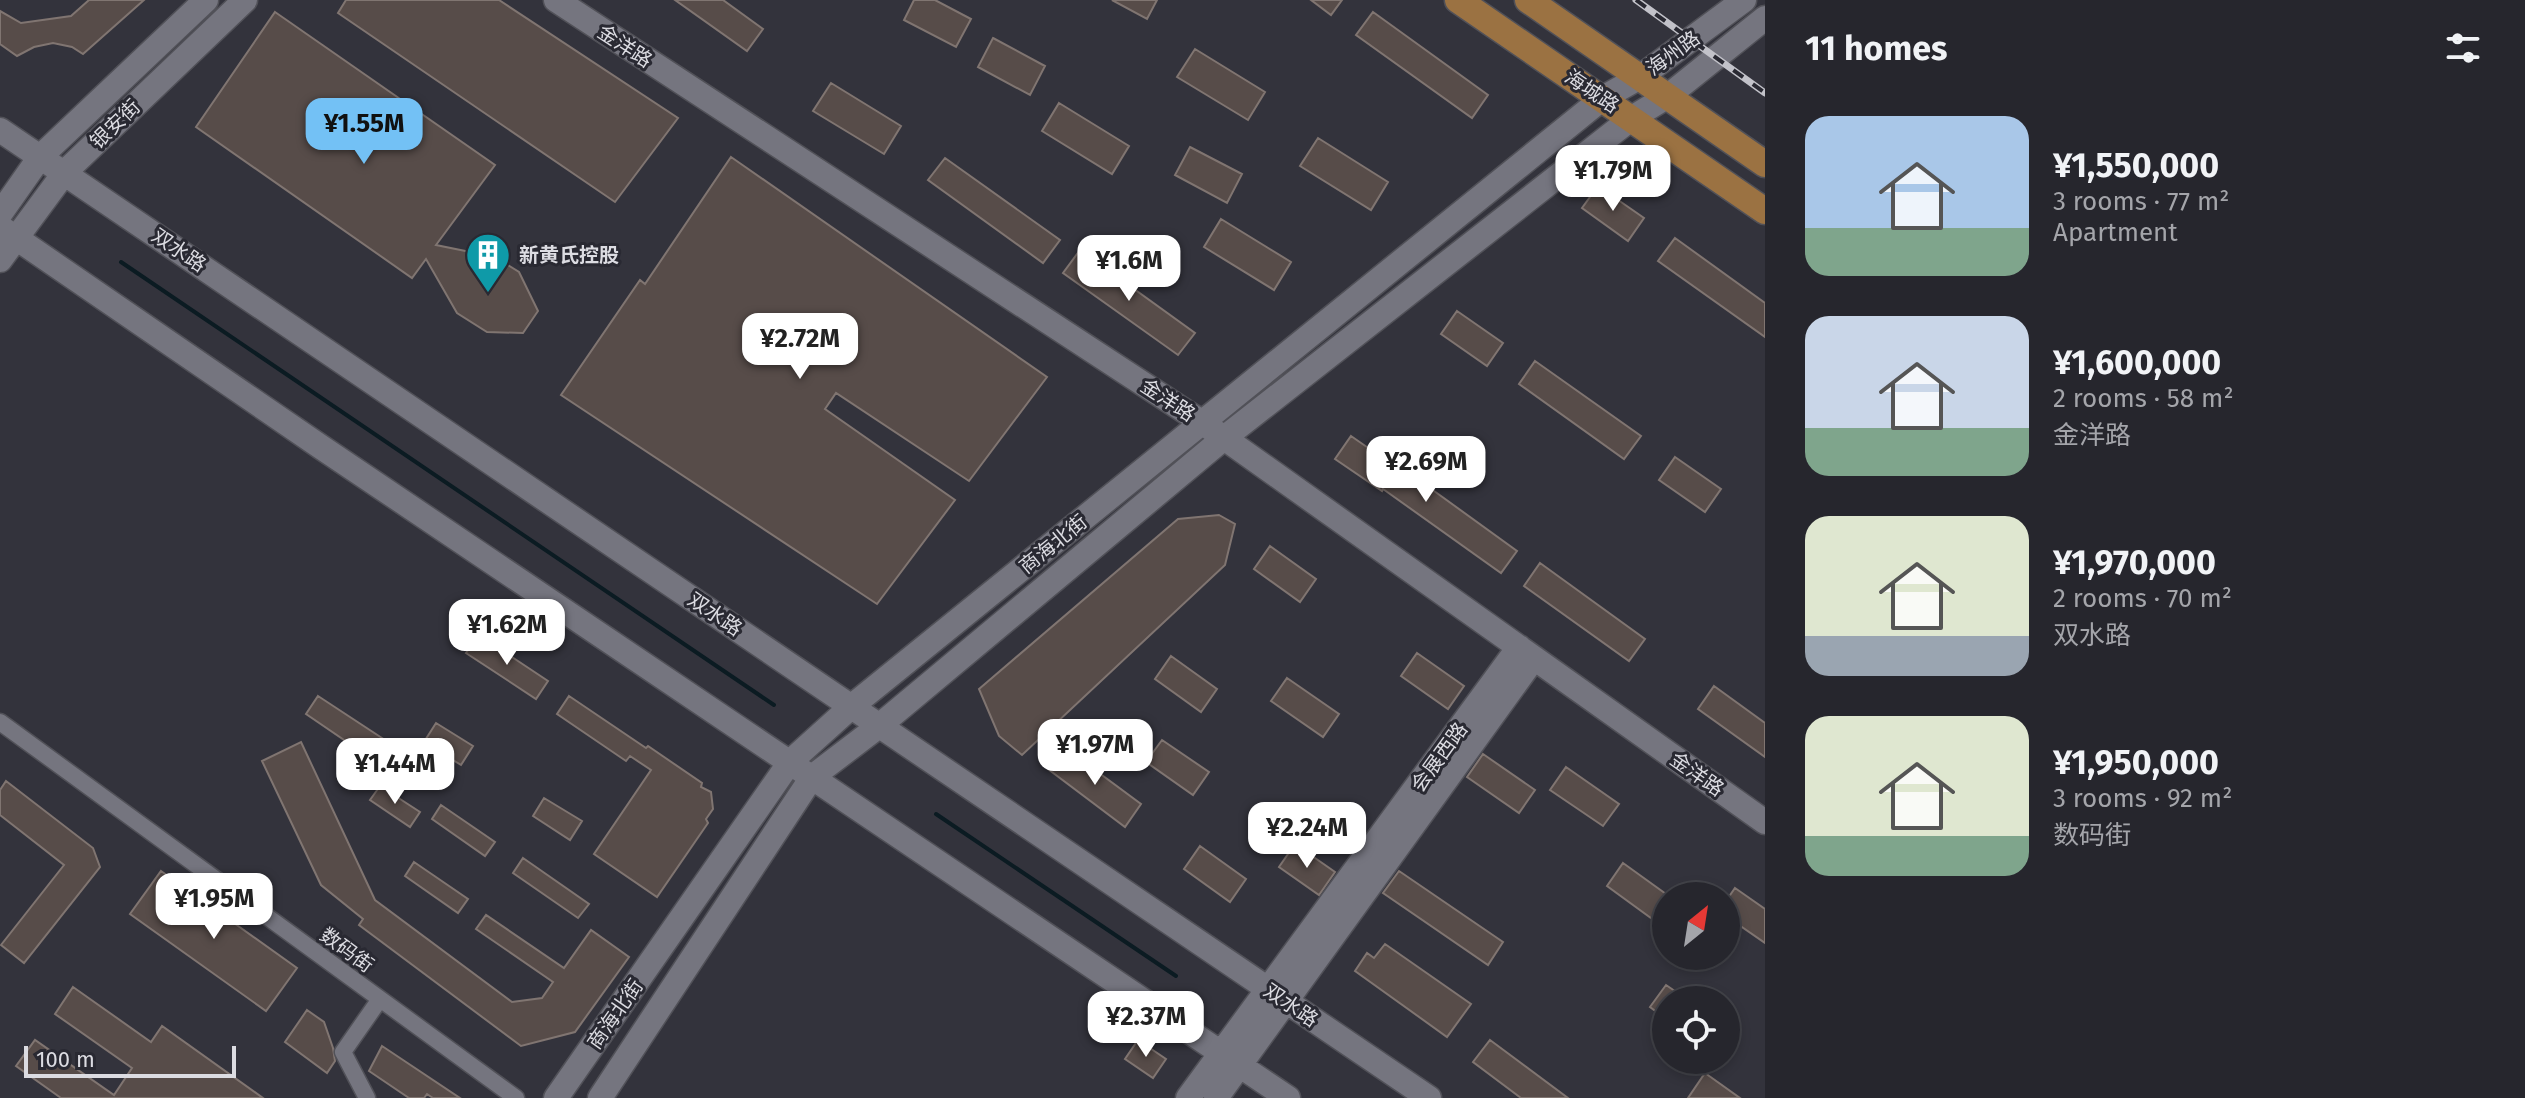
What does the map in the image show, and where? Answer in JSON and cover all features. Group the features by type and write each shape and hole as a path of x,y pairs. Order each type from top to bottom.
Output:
{"main road":[{"name":"银安街","path":"0,214 40,157 206,0"},
{"name":"银安街","path":"0,260 8,233 65,172 245,0"},
{"name":"金洋路","path":"556,0 1203,423 1765,822"},
{"name":"海城路","path":"1458,0 1765,211"},
{"name":"海城路","path":"1528,0 1765,164"},
{"name":"海州路","path":"1640,77 1744,0"},
{"name":"海州路","path":"1668,96 1765,18"},
{"name":"商海北街","path":"556,1098 790,762 852,706 1603,98 1640,77"},
{"name":"商海北街","path":"600,1098 812,777 879,726 1224,438 1632,118 1668,96"},
{"name":"双水路","path":"0,130 1429,1098"},
{"path":"8,233 1288,1098"},
{"name":"会展西路","path":"1188,1098 1230,1059 1527,653"},
{"name":"会展西路","path":"1216,1098 1230,1059"}],"street":[{"name":"数码街","path":"0,722 516,1098"},
{"path":"367,1098 343,1052 380,999"}],"building":[{"path":"89,0 144,0 83,54 72,47 53,43 34,47 17,56 0,44 0,11 21,23 71,16"},
{"path":"346,0 499,0 678,118 615,202 338,13"},
{"path":"675,0 723,0 763,29 747,51"},
{"path":"914,0 935,0 971,19 956,47 904,20"},
{"path":"1112,0 1157,0 1147,19"},
{"path":"1311,0 1342,0 1331,15"},
{"path":"275,12 495,165 436,245 495,257 519,272 538,311 523,333 487,332 457,313 426,259 412,278 196,127"},
{"path":"1373,12 1488,95 1472,118 1356,35"},
{"path":"993,38 1045,66 1030,95 978,67"},
{"path":"1195,49 1265,92 1248,120 1177,77"},
{"path":"831,83 901,126 884,154 813,111"},
{"path":"1059,103 1129,146 1112,174 1042,131"},
{"path":"1318,138 1388,182 1371,210 1300,166"},
{"path":"1190,147 1242,174 1227,203 1175,175"},
{"path":"731,157 1047,377 969,481 836,393 825,409 955,500 877,604 561,395 640,280 645,284"},
{"path":"945,158 1060,240 1043,263 928,180"},
{"path":"1598,186 1644,218 1628,241 1582,208"},
{"path":"1221,219 1291,262 1274,290 1204,247"},
{"path":"1675,238 1765,303 1765,337 1658,261"},
{"path":"1080,250 1195,333 1178,355 1063,273"},
{"path":"1457,311 1503,343 1487,366 1441,334"},
{"path":"1535,361 1641,436 1624,459 1519,384"},
{"path":"1351,436 1410,477 1412,475 1517,551 1501,573 1383,489 1335,459"},
{"path":"1675,457 1721,489 1705,512 1659,480"},
{"path":"1219,515 1235,524 1225,565 1022,755 999,736 979,689 1178,519"},
{"path":"1270,546 1316,579 1300,602 1254,569"},
{"path":"1540,563 1645,639 1629,661 1524,586"},
{"path":"479,635 548,681 536,699 466,653"},
{"path":"1417,653 1464,686 1448,709 1401,676"},
{"path":"1171,656 1217,689 1201,712 1155,679"},
{"path":"1287,678 1339,714 1323,737 1271,701"},
{"path":"1714,686 1765,723 1765,757 1698,709"},
{"path":"318,696 388,742 375,761 306,714"},
{"path":"569,696 646,748 648,746 711,792 713,809 706,819 708,823 657,897 594,854 651,770 630,756 626,761 557,714"},
{"path":"436,723 473,746 461,765 424,742"},
{"path":"1162,740 1209,772 1193,795 1146,762"},
{"path":"301,742 375,900 512,1002 542,998 553,982 476,929 486,915 564,968 591,930 629,957 575,1032 521,1046 359,925 363,919 321,885 262,761"},
{"path":"1064,747 1141,804 1125,827 1048,769"},
{"path":"1483,754 1535,790 1519,813 1467,777"},
{"path":"1566,767 1619,804 1603,826 1550,790"},
{"path":"6,781 93,848 100,867 24,963 1,945 64,865 0,815 0,790"},
{"path":"380,786 420,812 410,827 370,800"},
{"path":"544,798 582,821 570,840 533,816"},
{"path":"441,805 495,842 485,856 432,819"},
{"path":"1295,844 1335,872 1319,895 1279,867"},
{"path":"1200,846 1246,879 1230,902 1184,869"},
{"path":"523,858 589,904 578,918 513,873"},
{"path":"414,862 468,899 458,913 405,876"},
{"path":"1623,863 1652,884 1652,919 1607,886"},
{"path":"161,871 297,968 266,1011 130,914"},
{"path":"1399,871 1503,942 1488,965 1383,893"},
{"path":"1740,892 1765,909 1765,943 1740,926"},
{"path":"1385,944 1471,1004 1447,1037 1355,971 1367,953 1374,958"},
{"path":"73,987 151,1042 162,1026 263,1098 61,1098 16,1066 35,1040 114,1095 132,1068 55,1014"},
{"path":"307,1010 324,1022 333,1048 335,1061 327,1073 285,1042"},
{"path":"1138,1040 1166,1059 1153,1078 1125,1059"},
{"path":"1490,1040 1568,1098 1521,1098 1473,1062"},
{"path":"382,1046 460,1098 433,1098 427,1094 424,1098 409,1098 369,1071"},
{"path":"1706,1074 1740,1098 1688,1098"}],"waterway":[{"path":"121,262 774,705"},
{"path":"936,814 1176,976"}],"railway":[{"path":"1636,0 1765,93"}],"place":[{"name":"新黄氏控股","path":"488,294"}]}
